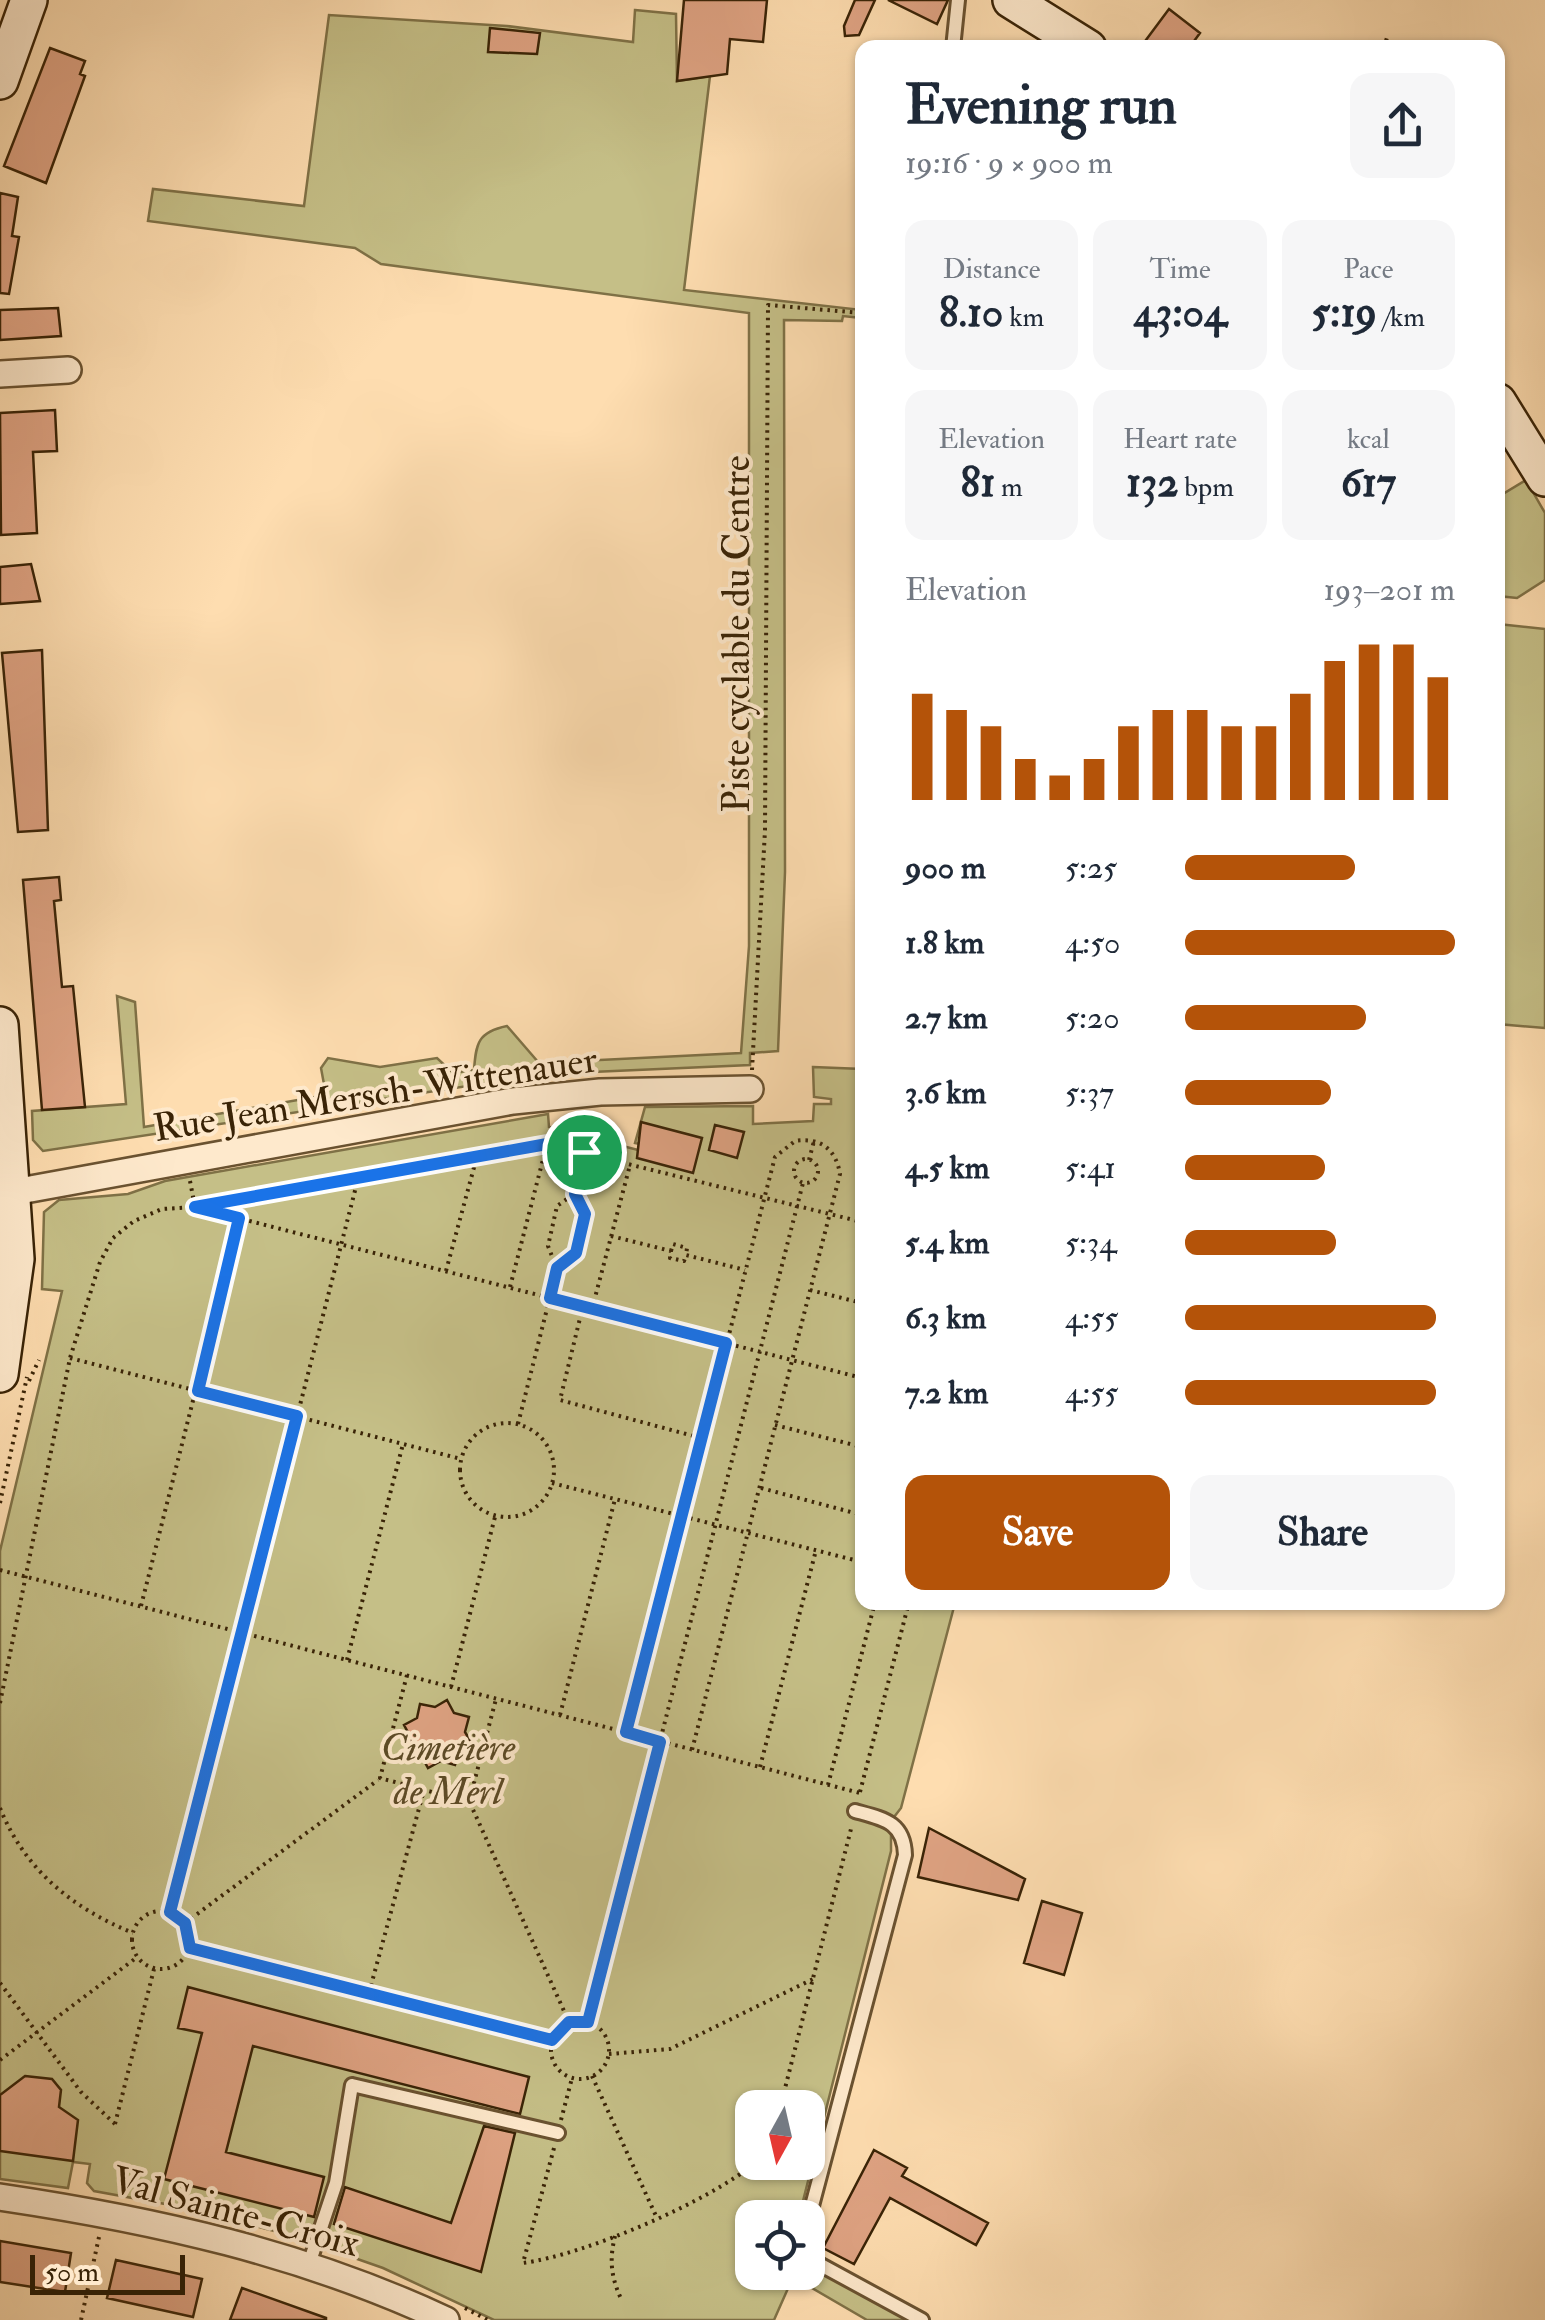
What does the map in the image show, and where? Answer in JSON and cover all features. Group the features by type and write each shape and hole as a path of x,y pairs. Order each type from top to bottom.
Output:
{"street":[{"path":"0,80 29,0"},
{"path":"1011,0 1075,40"},
{"path":"0,374 68,370"},
{"path":"1505,413 1545,478"},
{"path":"0,1024 14,1192 8,1259 14,1378"},
{"name":"Rue Jean Mersch-Wittenauer","path":"14,1192 513,1101 600,1092 750,1088"},
{"name":"Val Sainte-Croix","path":"0,2197 183,2228 380,2288 446,2320"}],"lane":[{"path":"953,40 958,0"},
{"path":"814,2200 906,1855 904,1837 891,1821 855,1811"},
{"path":"309,2264 336,2184 352,2084 558,2133"},
{"path":"825,2267 922,2320"}],"path":[{"path":"1386,40 1388,34"},
{"name":"Piste cyclable du Centre","path":"753,1058 765,830 768,305 855,312"},
{"path":"557,1268 576,1253 585,1214 575,1194 600,1092"},
{"path":"626,1732 775,1157 795,1140 814,1140 831,1150 840,1174 692,1750"},
{"path":"809,1160 814,1140"},
{"path":"510,1288 547,1144"},
{"path":"0,1703 82,1308 113,1238 134,1222 162,1209 195,1207 476,1160 547,1144 855,1220"},
{"path":"446,1271 476,1160"},
{"path":"809,1160 817,1165 818,1174 813,1182 804,1183 796,1178 794,1168 800,1161 809,1160"},
{"path":"592,1309 630,1165"},
{"path":"188,1172 195,1207"},
{"path":"170,1912 358,1179"},
{"path":"588,2022 804,1183"},
{"path":"518,1424 557,1268 548,1246 557,1206 575,1194"},
{"path":"195,1207 855,1376"},
{"path":"141,1606 239,1218"},
{"path":"611,1236 672,1251 670,1258 684,1261 686,1255 745,1270"},
{"path":"810,1290 855,1300"},
{"path":"583,1306 560,1400 702,1438"},
{"path":"70,1358 462,1459"},
{"path":"14,1378 39,1360"},
{"path":"504,1423 518,1424 544,1440 554,1468 552,1482 536,1507 510,1517 495,1515 471,1500 463,1487 462,1459 476,1434 504,1423"},
{"path":"775,1425 855,1445"},
{"path":"347,1660 403,1444"},
{"path":"552,1482 855,1560"},
{"path":"759,1488 855,1513"},
{"path":"560,1715 615,1498"},
{"path":"451,1687 495,1515"},
{"path":"760,1767 816,1550"},
{"path":"0,1570 860,1794 907,1610"},
{"path":"828,1785 873,1610"},
{"path":"185,1923 380,1778 407,1675"},
{"path":"496,1698 469,1802 569,2022"},
{"path":"380,1778 469,1802"},
{"path":"369,1994 424,1790"},
{"path":"0,1808 26,1857 61,1894 92,1916 133,1932"},
{"path":"785,2090 855,1811"},
{"path":"133,1932 151,1912 170,1912 185,1923 190,1948"},
{"path":"133,1932 137,1956 154,1968 172,1967 190,1948"},
{"path":"190,1948 552,2040"},
{"path":"0,2060 137,1956"},
{"path":"0,1983 81,2092 115,2124 154,1968"},
{"path":"609,2054 670,2049 814,1978"},
{"path":"569,2022 588,2022 607,2037 609,2054 592,2076 572,2078 552,2059 552,2040 569,2022"},
{"path":"592,2076 656,2216"},
{"path":"572,2078 523,2263 564,2257 735,2179"},
{"path":"81,2320 104,2214"},
{"path":"615,2236 610,2258 612,2280 622,2301"}],"green space":[{"path":"635,10 676,14 677,81 710,76 684,290 855,309 855,317 843,316 842,321 784,320 785,872 778,1051 750,1053 750,1065 546,1074 43,1151 33,1140 32,1111 126,1104 117,996 135,1002 144,1127 326,1095 321,1068 328,1058 380,1067 437,1058 453,1073 474,1070 480,1040 507,1026 539,1063 741,1053 749,946 749,313 381,264 355,248 148,221 153,189 304,206 329,15 507,26 633,42"},
{"path":"1526,480 1545,513 1545,580 1517,598 1505,597 1505,493"},
{"path":"1505,625 1545,629 1545,1028 1505,1025"},
{"name":"Cimetière de Merl","path":"813,1067 855,1069 855,1610 953,1610 901,1808 891,1821 891,1851 825,2114 825,2090 735,2090 735,2180 808,2180 803,2200 735,2200 735,2290 787,2290 774,2320 494,2320 383,2268 286,2234 187,2208 94,2191 87,2183 90,2164 73,2162 68,2188 0,2179 0,1551 62,1291 42,1289 44,1212 59,1200 128,1194 165,1181 548,1114 549,1127 638,1150 640,1144 635,1143 645,1107 753,1106 753,1124 813,1121 814,1104 831,1104 831,1099 814,1097"},
{"name":"Cimetière de Merl","path":"825,2274 907,2320 867,2320 815,2290 825,2290"}],"building":[{"path":"684,0 767,0 763,42 730,39 727,74 677,81"},
{"path":"855,0 875,0 859,35 845,36 844,26"},
{"path":"888,0 948,0 937,24"},
{"path":"1169,9 1200,33 1195,40 1146,40"},
{"path":"490,28 540,33 537,54 488,52"},
{"path":"50,48 85,61 80,74 85,76 46,183 4,166"},
{"path":"0,193 18,197 12,236 19,237 9,294 0,293"},
{"path":"58,308 61,336 0,340 0,310"},
{"path":"55,410 57,451 33,452 37,533 1,535 0,413"},
{"path":"31,564 40,601 0,604 0,567"},
{"path":"42,650 48,830 18,832 2,653"},
{"path":"59,877 61,900 54,901 62,987 73,986 85,1107 42,1110 23,880"},
{"path":"641,1122 702,1138 693,1173 637,1158"},
{"path":"715,1125 744,1132 737,1158 709,1150"},
{"path":"447,1700 454,1713 469,1717 465,1732 472,1744 459,1751 455,1765 441,1761 428,1768 421,1755 407,1752 411,1738 404,1725 417,1718 420,1704 435,1707"},
{"path":"929,1828 1025,1879 1018,1900 918,1877"},
{"path":"1042,1901 1082,1913 1064,1975 1024,1963"},
{"path":"188,1987 529,2077 520,2114 253,2046 226,2152 324,2177 314,2217 164,2179 202,2033 178,2028"},
{"path":"25,2076 52,2079 61,2090 59,2107 78,2120 73,2161 0,2151 0,2095"},
{"path":"484,2126 515,2133 481,2272 334,2224 345,2187 451,2223"},
{"path":"874,2150 907,2168 902,2176 988,2223 976,2245 890,2198 854,2264 825,2249"},
{"path":"0,2241 71,2253 65,2292 0,2282"},
{"path":"116,2260 202,2279 193,2317 107,2298"},
{"path":"242,2288 326,2318 326,2320 230,2320"}],"route":[{"path":"547,1144 584,1152 575,1194 585,1214 576,1253 557,1268 550,1298 726,1343 626,1732 660,1742 588,2022 569,2022 552,2040 190,1948 185,1923 170,1912 297,1416 198,1391 239,1218 195,1207 476,1160 547,1144"}]}
